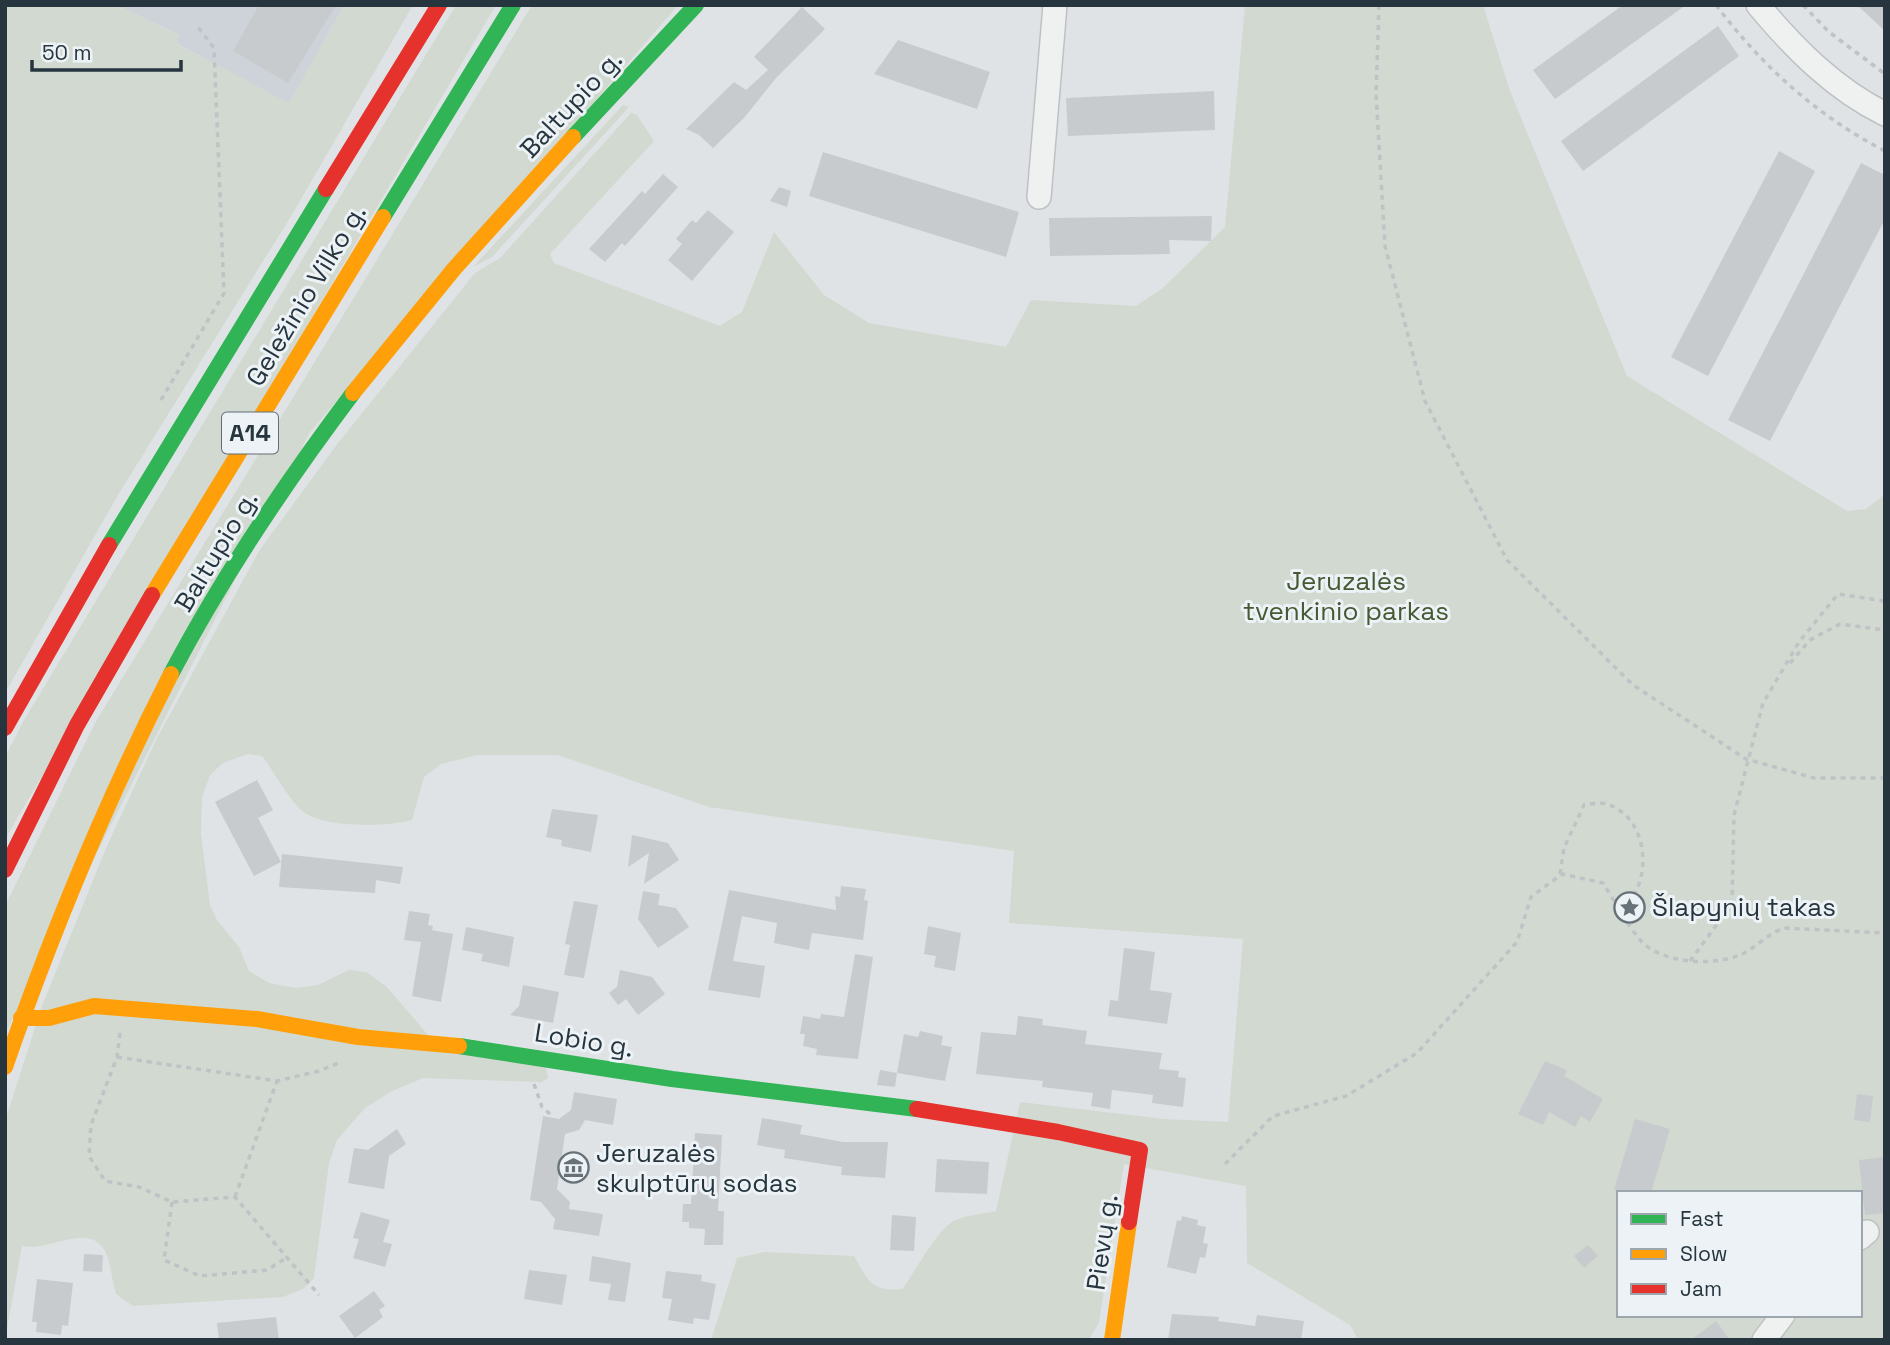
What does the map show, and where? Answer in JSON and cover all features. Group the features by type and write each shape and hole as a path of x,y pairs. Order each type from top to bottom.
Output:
{"main road":[{"name":"Geležinio Vilko g.","path":"5,728 74,603 439,5"},
{"name":"Geležinio Vilko g.","path":"5,870 77,725 155,590 513,5"},
{"name":"Baltupio g.","path":"5,1067 64,901 146,723 240,555 282,491 390,348 517,198 695,5"},
{"name":"Lobio g.","path":"22,1018 36,1021 77,1008 123,1007 257,1019 358,1037 977,1117 1140,1150"},
{"name":"Pievų g.","path":"1112,1340 1140,1150"}],"street":[{"path":"1039,197 1055,5"},
{"path":"1758,5 1785,38 1815,65 1885,114"},
{"path":"1764,1340 1781,1317"}],"path":[{"path":"1379,5 1376,94 1385,246 1425,401 1507,560 1633,685 1746,759 1814,778 1885,778"},
{"path":"1716,5 1778,78 1856,136 1885,150"},
{"path":"1803,5 1829,32 1885,74"},
{"path":"161,401 224,293 214,48 198,27"},
{"path":"1690,961 1732,904 1734,815 1746,759 1763,703 1798,642 1838,594 1885,601"},
{"path":"1784,669 1810,640 1840,624 1885,630"},
{"path":"1560,876 1564,848 1584,805 1605,803 1642,837 1643,874 1621,910"},
{"path":"1225,1164 1273,1116 1346,1096 1417,1053 1517,942 1531,897 1560,876 1602,883 1642,942 1654,950 1690,961 1735,957 1749,951 1775,930 1786,928 1885,933"},
{"path":"123,1007 117,1057 91,1125 89,1156 105,1181 139,1187 172,1202 235,1197"},
{"path":"117,1057 277,1081 319,1071 344,1061"},
{"path":"535,1058 535,1092 542,1107 550,1114"},
{"path":"235,1197 277,1081"},
{"path":"235,1197 319,1295"},
{"path":"172,1202 164,1260 200,1276 267,1270 286,1257"}],"shaded area":[{"path":"116,5 344,5 289,104 176,43 179,35"}],"green space":[{"path":"5,5 116,5 180,36 177,44 289,103 344,5 413,5 293,213 118,495 5,693"},
{"path":"456,5 496,5 5,839 5,757 24,720"},
{"path":"532,5 678,5 310,432 5,1034 5,906 95,723"},
{"name":"Jeruzalės tvenkinio parkas","path":"1245,5 1483,5 1510,91 1627,376 1847,511 1866,509 1885,494 1885,1340 1358,1340 1350,1325 1247,1263 1246,1186 1124,1164 1099,1322 1089,1340 711,1340 737,1258 764,1252 854,1256 872,1283 883,1288 902,1289 932,1243 952,1222 996,1211 1020,1102 1164,1119 1228,1122 1243,939 1009,923 1014,851 709,807 558,755 477,755 441,764 424,777 412,820 373,825 342,824 305,813 288,795 262,756 248,754 223,763 210,775 202,797 201,834 210,905 217,920 239,947 249,971 269,983 296,988 318,985 349,970 366,972 387,987 428,1035 546,1068 548,1078 541,1082 423,1078 390,1092 365,1108 337,1140 329,1163 314,1278 303,1289 283,1297 133,1306 116,1294 107,1256 98,1242 79,1238 33,1247 22,1246 5,1340 5,1121 42,1006 106,848 156,740 259,551 338,443 475,273 500,258 631,113 637,115 654,141 550,254 554,263 720,326 742,312 774,232 824,295 869,323 1006,347 1031,300 1136,306 1163,288 1225,227"},
{"path":"623,105 629,107 492,257 473,267"}],"building":[{"path":"259,5 336,5 288,83 233,51"},
{"path":"1623,5 1686,5 1555,99 1533,70"},
{"path":"1857,5 1885,5 1885,31"},
{"path":"802,7 825,29 776,78 744,118 713,148 699,135 686,129 734,82 746,90 768,70 754,57"},
{"path":"1718,26 1739,56 1583,171 1561,141"},
{"path":"898,40 990,72 977,109 874,74"},
{"path":"1214,91 1215,130 1068,136 1066,98"},
{"path":"1779,151 1815,171 1708,376 1671,357"},
{"path":"823,152 1019,212 1006,257 809,196"},
{"path":"1861,163 1885,175 1885,219 1770,441 1728,420"},
{"path":"663,174 678,187 625,246 622,243 605,262 589,249 642,191 645,194"},
{"path":"779,187 791,191 787,207 770,201"},
{"path":"708,210 734,232 692,281 668,260 682,244 676,239 692,220 696,223"},
{"path":"1212,216 1211,241 1169,240 1170,254 1050,256 1049,218"},
{"path":"257,780 273,810 258,818 281,862 254,876 215,802"},
{"path":"552,809 598,815 591,852 561,846 562,840 546,837"},
{"path":"632,835 668,843 679,860 644,884 649,853 628,867"},
{"path":"282,854 403,867 400,884 376,880 375,893 279,887"},
{"path":"841,886 866,889 864,900 868,901 863,940 812,933 809,950 774,943 777,923 742,916 733,961 765,966 760,998 708,990 729,890 836,910 835,896 840,897"},
{"path":"643,891 660,894 658,905 676,908 689,927 658,948 638,919"},
{"path":"574,901 598,905 584,978 564,975 570,945 565,944"},
{"path":"409,911 430,914 428,925 433,926 432,930 453,934 441,1002 412,996 421,942 404,940"},
{"path":"928,926 961,933 955,971 934,967 936,956 924,954"},
{"path":"466,927 514,937 509,967 481,961 483,954 462,950"},
{"path":"1124,948 1155,952 1150,990 1172,993 1167,1024 1108,1016 1110,1000 1118,1001"},
{"path":"855,954 873,957 858,1059 816,1055 817,1049 803,1046 805,1034 800,1034 803,1016 820,1019 821,1014 844,1017"},
{"path":"620,970 652,977 665,994 638,1015 626,999 618,1005 609,993 617,987"},
{"path":"523,985 559,992 553,1023 510,1015 519,1006"},
{"path":"1018,1016 1043,1019 1042,1025 1087,1031 1085,1044 1162,1053 1159,1069 1179,1071 1178,1077 1186,1078 1183,1107 1152,1103 1153,1095 1112,1090 1110,1109 1091,1106 1093,1093 1042,1087 1043,1081 976,1074 981,1032 1016,1035"},
{"path":"920,1031 943,1036 941,1045 952,1047 945,1081 897,1073 904,1034 918,1037"},
{"path":"1545,1061 1567,1070 1564,1076 1603,1099 1590,1122 1581,1116 1575,1127 1549,1112 1543,1125 1518,1114"},
{"path":"880,1070 897,1073 895,1087 877,1085"},
{"path":"574,1092 617,1099 613,1125 585,1120 579,1130 565,1134 557,1189 570,1202 569,1209 603,1214 599,1236 553,1229 555,1219 541,1202 530,1200 543,1116 559,1119 571,1110"},
{"path":"1857,1094 1873,1096 1870,1122 1854,1120"},
{"path":"762,1118 802,1125 800,1134 843,1142 888,1142 885,1178 841,1175 842,1167 784,1158 785,1150 757,1145"},
{"path":"1635,1119 1670,1129 1652,1191 1614,1190"},
{"path":"397,1129 406,1144 389,1156 384,1189 348,1183 354,1148 368,1150"},
{"path":"695,1133 722,1135 718,1211 724,1211 723,1245 704,1245 705,1229 689,1228 689,1222 682,1222 683,1204 691,1204"},
{"path":"1885,1157 1885,1213 1865,1215 1859,1160"},
{"path":"937,1159 989,1162 987,1194 935,1192"},
{"path":"361,1212 390,1220 383,1242 392,1244 385,1267 353,1258 359,1239 353,1238"},
{"path":"892,1215 916,1217 914,1251 890,1250"},
{"path":"1182,1216 1198,1220 1197,1225 1206,1227 1203,1243 1208,1244 1205,1258 1200,1257 1196,1274 1167,1267 1177,1220 1181,1221"},
{"path":"1588,1245 1598,1256 1584,1268 1574,1256"},
{"path":"84,1254 103,1255 102,1272 83,1271"},
{"path":"592,1256 631,1263 625,1302 608,1300 611,1284 589,1281"},
{"path":"529,1270 567,1275 562,1305 524,1299"},
{"path":"666,1271 702,1275 701,1281 716,1284 709,1320 694,1318 693,1324 668,1320 672,1299 662,1298"},
{"path":"37,1279 73,1283 68,1326 62,1325 61,1335 36,1332 37,1322 32,1322"},
{"path":"374,1291 385,1306 379,1310 383,1317 355,1338 339,1316"},
{"path":"1172,1314 1219,1317 1218,1321 1255,1326 1257,1315 1304,1321 1301,1340 1168,1340"},
{"path":"276,1317 279,1340 219,1340 217,1323"},
{"path":"1716,1321 1730,1340 1691,1340"}],"traffic: fast":[{"path":"383,217 513,5"},
{"path":"573,137 696,5"},
{"path":"109,545 326,189"},
{"path":"171,674 256,530 353,393"},
{"path":"459,1046 672,1079 917,1109"}],"traffic: slow":[{"path":"353,393 454,269 573,137"},
{"path":"152,595 383,217"},
{"path":"5,1067 81,868 124,770 171,674"},
{"path":"21,1018 49,1018 94,1006 257,1019 358,1037 459,1046"},
{"path":"1112,1340 1129,1222"}],"traffic: jam":[{"path":"326,189 439,5"},
{"path":"5,728 109,545"},
{"path":"5,870 77,725 152,595"},
{"path":"917,1109 1058,1132 1140,1150 1129,1222"}],"place":[{"name":"Šlapynių takas","path":"1629,907"},
{"name":"Jeruzalės skulptūrų sodas","path":"573,1168"}]}
